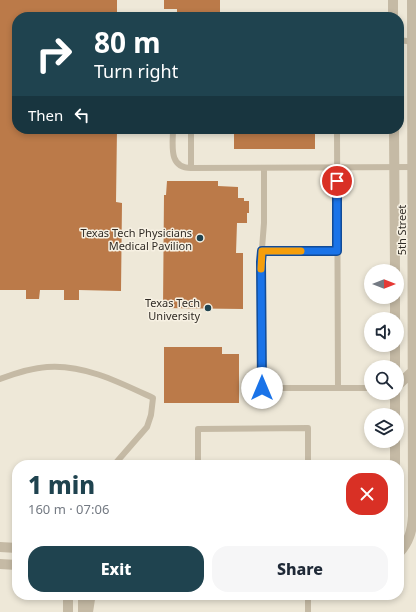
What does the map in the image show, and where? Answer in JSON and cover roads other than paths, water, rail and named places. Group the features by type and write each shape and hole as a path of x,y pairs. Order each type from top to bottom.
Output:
{"street":[{"path":"393,0 393,12"},
{"name":"5th Street","path":"404,546 412,529 414,498 414,42 412,0"},
{"name":"5th Street","path":"394,134 394,264"},
{"path":"404,381 415,371"},
{"path":"404,388 414,390"},
{"path":"395,448 395,460"},
{"path":"0,547 12,548"},
{"path":"0,564 12,565"},
{"path":"68,600 68,612"},
{"path":"83,600 83,612"},
{"path":"88,612 90,600"}],"lane":[{"path":"404,41 414,42"},
{"path":"173,134 173,153 176,162 182,167 414,167"},
{"path":"191,134 191,168"},
{"path":"337,134 338,388"},
{"path":"264,168 264,223 261,262 262,388 364,388"},
{"path":"262,251 337,251"},
{"path":"0,379 28,370 48,367 66,368 100,376 153,398 149,421 144,432 118,460"},
{"path":"198,460 198,429 308,428 308,460"},
{"path":"308,600 308,612"}],"place":[{"name":"Texas Tech Physicians Medical Pavilion","path":"200,238"},
{"name":"Texas Tech University","path":"208,308"}]}
